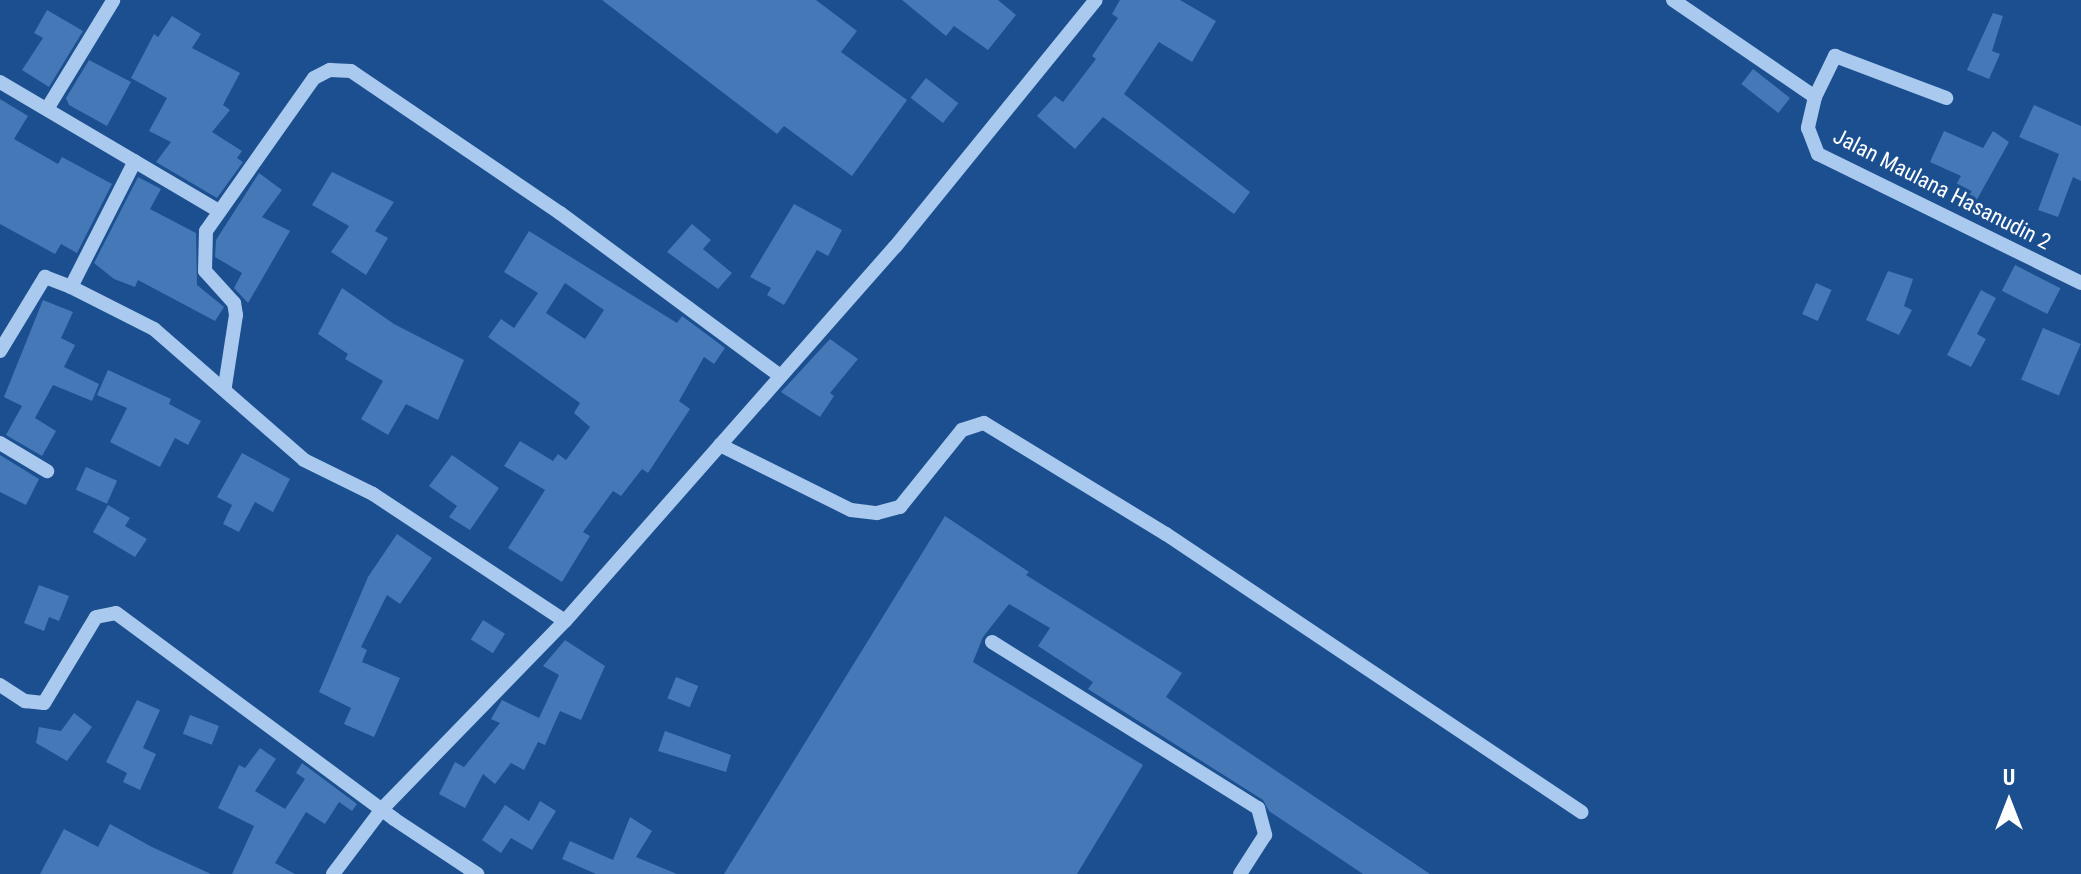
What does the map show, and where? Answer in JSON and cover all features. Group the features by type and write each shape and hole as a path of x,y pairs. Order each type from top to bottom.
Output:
{"street":[{"path":"333,874 383,808 565,621 720,445 987,139 1096,0"},
{"path":"1673,0 1815,97 1835,56 1946,98"},
{"path":"47,109 113,1"},
{"path":"225,386 236,315 234,303 205,271 201,256 206,231 314,78 330,70 351,71 560,213 780,376"},
{"path":"0,82 219,211"},
{"name":"Jalan Maulana Hasanudin 2","path":"1815,97 1808,128 1818,154 2081,283"},
{"path":"71,287 135,161"},
{"path":"0,351 45,277 71,287 154,329 225,386 304,460 373,494 565,621"},
{"path":"720,445 851,510 877,513 900,507 962,430 984,423 1166,534 1581,812"},
{"path":"0,443 47,471"},
{"path":"0,685 25,701 44,703 88,627 101,613 116,613 477,874"},
{"path":"992,642 1258,808 1265,835 1240,874"}],"building":[{"path":"602,0 816,0 857,31 841,52 907,100 852,176 784,126 777,134"},
{"path":"902,0 998,0 1016,15 988,50 954,26 946,36"},
{"path":"1120,0 1180,0 1216,21 1192,62 1159,42 1124,94 1250,192 1234,214 1103,117 1075,149 1037,116 1055,96 1063,102 1096,59 1092,56 1118,18 1112,14"},
{"path":"47,10 83,31 49,87 22,70 43,38 34,33"},
{"path":"1993,13 2003,16 1992,51 2000,54 1989,79 1967,70"},
{"path":"172,16 201,34 192,48 240,73 223,105 230,110 212,132 242,151 237,158 243,162 217,198 156,162 171,142 149,131 167,98 131,78 154,34 158,37"},
{"path":"89,60 131,82 107,126 69,105 66,98"},
{"path":"1753,69 1790,98 1778,113 1741,84"},
{"path":"926,78 958,103 943,123 911,98"},
{"path":"0,99 28,116 14,139 58,164 62,157 112,184 77,253 61,244 55,254 0,224"},
{"path":"2034,105 2081,126 2081,181 2073,177 2058,217 2038,210 2059,154 2019,137"},
{"path":"1944,131 1983,148 1993,131 2009,142 1975,203 1952,192 1961,176 1930,162"},
{"path":"332,172 394,202 375,231 388,238 366,275 331,252 349,226 312,205"},
{"path":"259,173 282,190 262,217 290,231 248,303 234,288 242,273 215,257 216,240"},
{"path":"138,177 161,189 150,209 196,233 197,285 224,307 215,321 138,280 135,287 114,279 94,263"},
{"path":"794,204 842,230 828,256 817,250 784,305 767,295 771,288 750,277"},
{"path":"692,224 711,240 703,249 732,273 718,289 667,252"},
{"path":"529,231 677,323 682,316 725,348 714,364 704,357 679,401 690,409 648,473 642,469 621,496 613,491 583,532 590,536 562,582 508,548 545,490 504,466 520,441 553,461 558,454 566,460 590,427 574,413 580,403 488,337 501,319 514,328 538,293 504,272","holes":["565,283 604,310 585,339 546,313"]},
{"path":"2015,265 2060,288 2047,314 2002,291"},
{"path":"1888,271 1913,279 1904,306 1912,310 1899,335 1866,320"},
{"path":"1816,283 1832,290 1818,321 1802,314"},
{"path":"342,288 394,324 464,360 438,420 406,404 388,435 361,419 383,381 345,359 348,354 318,334"},
{"path":"1981,290 1996,298 1977,334 1986,339 1971,367 1947,355"},
{"path":"43,300 73,312 61,338 75,345 64,367 99,384 92,401 53,385 35,418 56,431 42,456 6,435 22,406 4,397"},
{"path":"2043,328 2081,344 2059,396 2021,380"},
{"path":"830,339 858,359 830,393 834,396 820,417 781,392"},
{"path":"108,370 171,399 169,404 201,421 188,445 175,438 160,467 110,442 127,408 97,395"},
{"path":"242,453 290,479 273,512 255,502 239,532 223,524 232,505 217,497"},
{"path":"0,455 39,479 26,505 0,492"},
{"path":"452,455 499,488 470,530 449,517 457,506 429,486"},
{"path":"86,467 117,481 107,504 76,490"},
{"path":"108,505 130,518 125,526 147,539 135,557 93,532"},
{"path":"945,516 1029,572 1026,575 1182,673 1166,697 1430,874 1363,874 1269,811 1263,800 1088,689 1093,682 1038,646 1050,628 1009,604 983,637 973,662 1143,765 1077,874 724,874"},
{"path":"397,534 432,558 400,604 387,595 361,647 367,650 362,662 400,678 374,737 344,724 351,708 319,692 368,577"},
{"path":"39,585 69,596 59,621 49,617 44,631 24,623"},
{"path":"483,620 505,634 493,653 471,640"},
{"path":"565,640 605,666 581,720 560,711 545,745 538,742 524,770 511,763 495,784 483,774 465,808 439,794 455,762 464,767 500,723 491,719 502,700 539,718 559,675 543,666"},
{"path":"676,677 698,686 690,707 667,698"},
{"path":"137,700 160,710 143,748 156,754 140,790 123,782 127,773 106,762"},
{"path":"74,713 92,727 67,761 36,743 39,727 61,731"},
{"path":"190,715 219,726 212,745 183,734"},
{"path":"665,731 731,755 726,772 658,751"},
{"path":"260,748 276,759 255,791 285,809 305,779 296,773 302,763 357,804 352,811 339,802 325,824 306,812 275,863 295,874 232,874 254,826 218,808 239,765 245,768"},
{"path":"540,801 556,811 532,850 511,838 501,853 482,840 505,805 529,821"},
{"path":"630,817 652,831 636,857 677,874 596,874 562,859 570,841 613,860"},
{"path":"110,824 211,874 40,874 64,829 98,847"}]}
